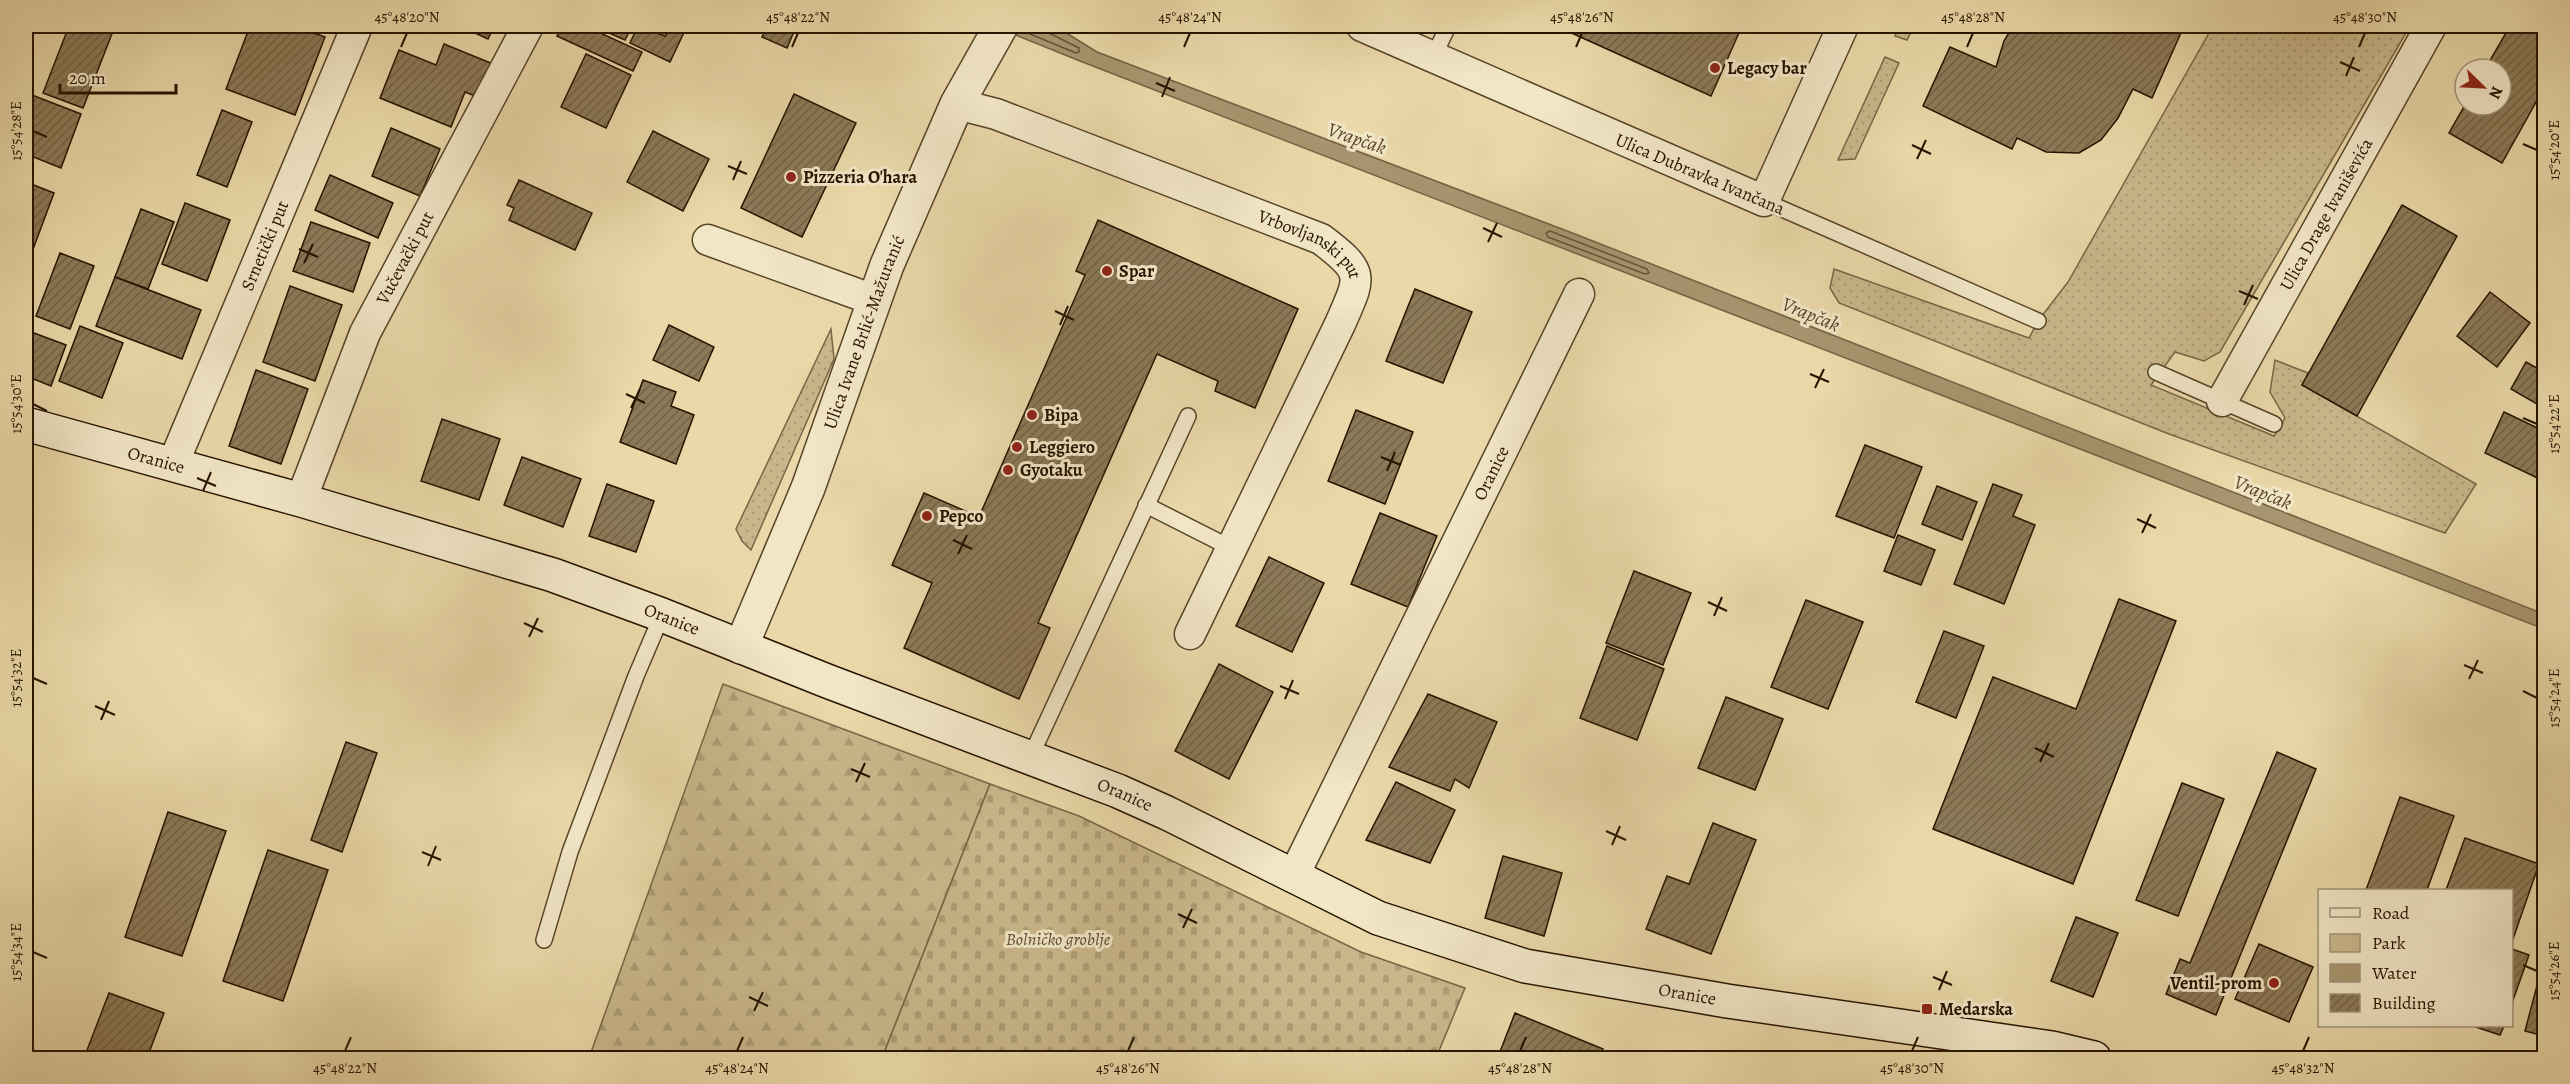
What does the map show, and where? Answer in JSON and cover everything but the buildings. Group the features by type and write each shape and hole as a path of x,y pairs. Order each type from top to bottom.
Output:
{"main road":[{"name":"Ulica Ivane Brlić-Mažuranić","path":"741,647 808,488 887,265 957,104 1001,26"},
{"name":"Oranice","path":"26,424 302,500 553,575 1118,791 1378,918 1526,966 1727,1000 2052,1048 2094,1059"}],"street":[{"name":"Srnetički put","path":"173,464 357,26"},
{"name":"Vučevački put","path":"302,500 365,333 528,26"},
{"name":"Ulica Dubravka Ivančana","path":"1362,26 1764,201"},
{"path":"1764,201 1843,26"},
{"name":"Ulica Drage Ivaniševića","path":"2222,401 2431,26"},
{"name":"Vrbovljanski put","path":"957,104 996,114 1321,239 1346,258 1355,271 1357,283 1340,324 1190,634"},
{"path":"708,240 874,300"},
{"name":"Oranice","path":"1295,879 1301,861 1579,294"}],"lane":[{"path":"1433,58 1448,26"},
{"name":"Ulica Dubravka Ivančana","path":"1764,201 2038,321"},
{"path":"2156,372 2274,424"},
{"path":"1030,758 1188,416"},
{"path":"1146,505 1231,548"},
{"path":"544,940 570,852 636,676 662,615"}],"green space":[{"path":"1899,26 1914,26 1907,40 1895,36"},
{"path":"2213,26 2410,26 2220,352 2204,361 2175,352 2151,385 2274,436 2285,418 2270,392 2275,360 2308,373 2302,385 2476,484 2445,533 2169,434 1839,303 1830,288 1834,269 2029,338 2038,321 2068,282"},
{"path":"1885,57 1899,63 1855,159 1838,160"},
{"path":"831,329 834,359 751,550 742,541 736,529"},
{"path":"723,684 990,784 882,1058 589,1058"},
{"name":"Bolničko groblje","path":"990,784 1079,816 1361,952 1465,988 1436,1058 882,1058"}],"water":[{"path":"993,26 1046,26 1068,34 1097,52 1575,234 2544,614 2544,629 1080,61"}],"place":[{"name":"Legacy bar","path":"1715,68"},
{"name":"Pizzeria O'hara","path":"791,177"},
{"name":"Spar","path":"1107,271"},
{"name":"Bipa","path":"1032,415"},
{"name":"Leggiero","path":"1017,447"},
{"name":"Gyotaku","path":"1008,470"},
{"name":"Pepco","path":"927,516"},
{"name":"Ventil-prom","path":"2274,983"},
{"name":"Medarska","path":"1927,1009"}],"water label":[{"name":"Vrapčak","path":"1357,138"},
{"name":"Vrapčak","path":"1811,314"},
{"name":"Vrapčak","path":"2263,492"}]}
